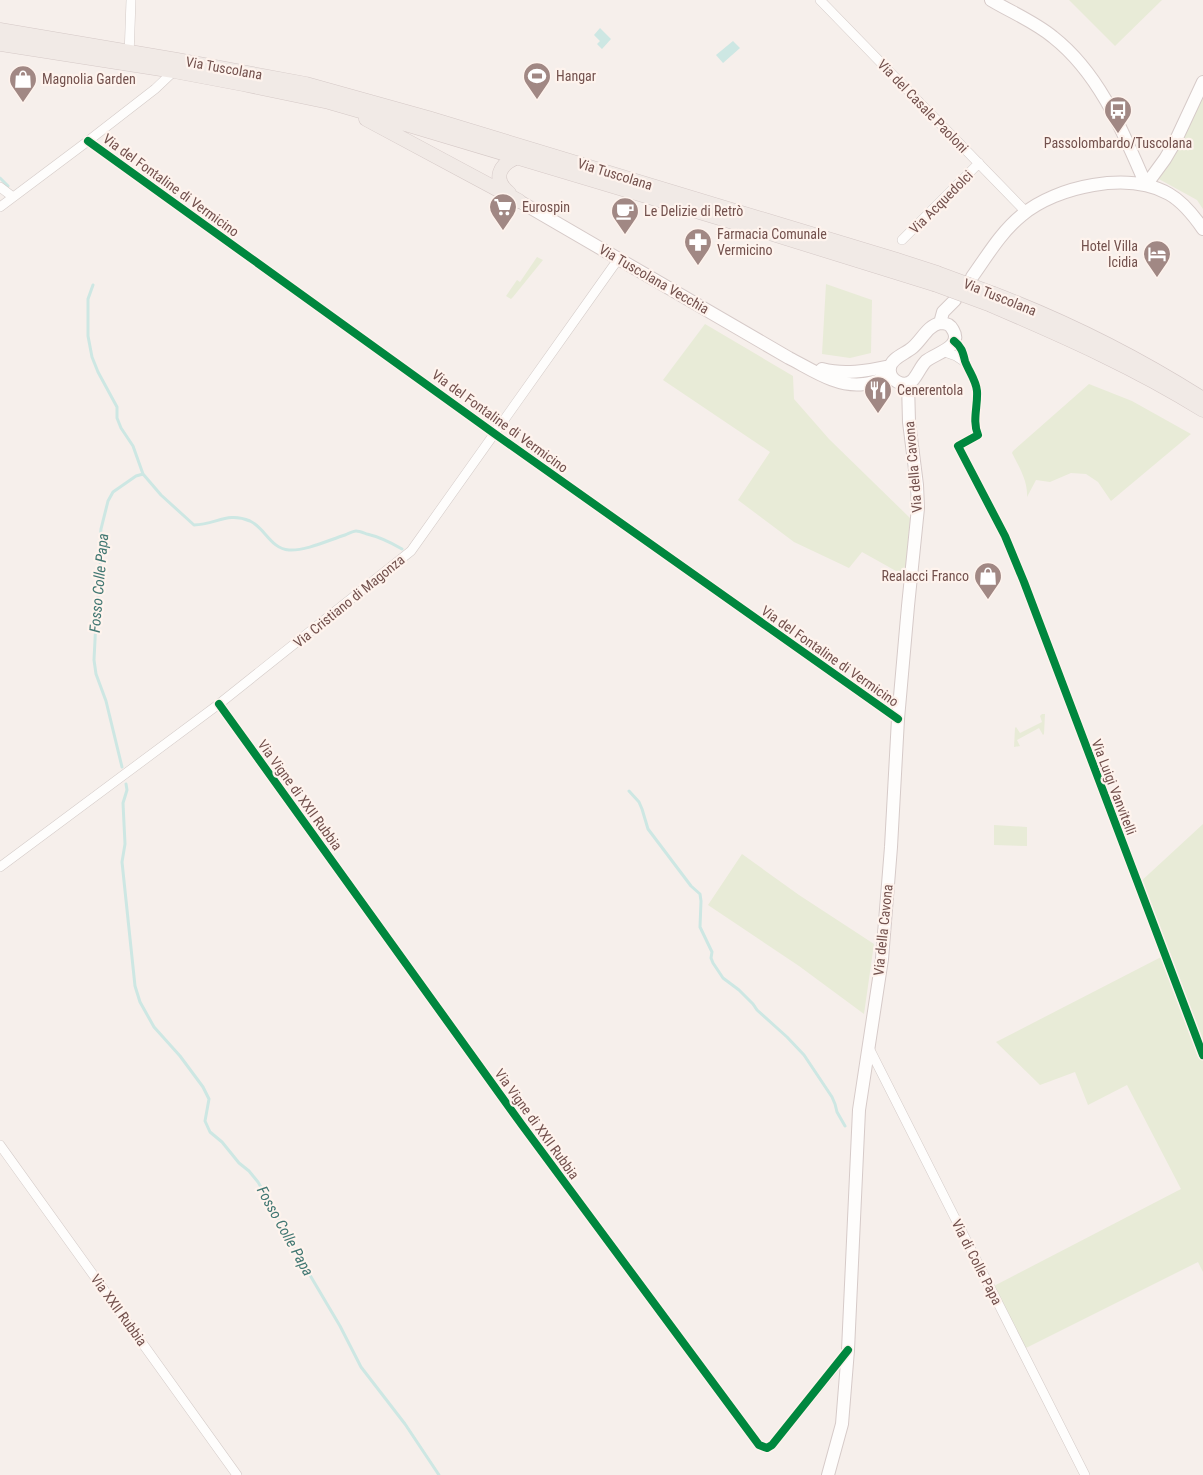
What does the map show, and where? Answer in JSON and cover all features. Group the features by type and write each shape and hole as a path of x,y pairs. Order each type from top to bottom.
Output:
{"main road":[{"path":"991,0 1049,34 1066,48 1080,64 1110,108 1146,185"},
{"name":"Via Tuscolana","path":"0,30 129,58"},
{"name":"Via Tuscolana","path":"0,44 129,58 306,84 641,182 897,260 935,279"},
{"name":"Via Tuscolana","path":"176,65 252,86 346,107 755,228 935,279 992,299 1025,306 1106,343 1156,370 1203,399"},
{"path":"1146,185 1175,142 1203,82"},
{"path":"346,107 520,201"},
{"path":"518,157 504,164 499,178 502,187 520,201"},
{"path":"972,277 1002,235 1014,222 1026,212 1052,198 1076,189 1106,184 1132,183 1146,185 1174,197 1192,214 1203,229"},
{"name":"Via Tuscolana Vecchia","path":"520,201 789,358 828,378 851,384 864,384 890,371 893,361 916,345 935,324 945,324 954,333 954,341"},
{"name":"Via Tuscolana","path":"992,299 1161,385 1203,410"},
{"path":"890,371 896,381 901,384 908,384 914,379 925,362 949,348 954,341"},
{"name":"Via della Cavona","path":"828,1475 842,1424 848,1350 859,1110 882,959 898,720 918,508 909,422 908,384"}],"street":[{"path":"129,58 131,0"},
{"name":"Via del Casale Paoloni","path":"820,0 1026,212"},
{"path":"0,207 155,89 176,65"},
{"name":"Via del Fontaline di Vermicino","path":"88,141 495,434 898,720"},
{"name":"Via Acquedolci","path":"902,240 979,163"},
{"path":"0,187 13,197"},
{"name":"Via Cristiano di Magonza","path":"0,867 219,704 411,552 620,258"},
{"path":"954,341 961,348 965,362"},
{"path":"942,351 956,356 965,362"},
{"name":"Via Luigi Vanvitelli","path":"965,362 975,382 977,391 976,425 978,435 958,446 1001,528 1024,582 1203,1055"},
{"name":"Via Vigne di XXII Rubbia","path":"219,704 522,1125 759,1445 767,1448 772,1445 848,1350"},
{"name":"Via di Colle Papa","path":"868,1048 1085,1475"},
{"name":"Via XXII Rubbia","path":"0,1145 237,1475"}],"green space":[{"path":"1069,0 1162,0 1115,46"},
{"path":"1203,82 1203,209 1197,200 1157,178"},
{"path":"537,257 543,260 511,299 506,296 517,280 520,282"},
{"path":"826,284 872,300 871,353 850,358 822,354"},
{"path":"705,324 793,376 794,399 829,439 910,518 905,576 862,552 849,568 794,542 738,500 770,452 663,380"},
{"path":"1089,384 1132,401 1191,434 1111,501 1098,482 1086,474 1071,473 1050,482 1036,480 1027,497 1025,480 1012,453 1013,451"},
{"path":"1045,714 1044,734 1039,728 1017,740 1020,746 1014,747 1015,728 1020,733 1042,722 1040,716"},
{"path":"1203,824 1203,1272 1198,1262 1022,1350 990,1288 1181,1189 1127,1085 1088,1105 1075,1072 1040,1085 996,1042 1165,955 1138,884"},
{"path":"994,825 1027,827 1027,846 994,845"},
{"path":"742,854 799,895 874,944 864,1014 799,966 708,905"}],"water":[{"path":"600,28 611,39 602,49 597,44 600,41 594,35"},
{"path":"733,41 740,48 723,63 716,55"}],"waterway":[{"path":"0,178 8,186"},
{"path":"93,285 88,299 88,336 92,357 117,407 117,418 121,428 133,446 143,474 161,495 194,525 228,518 242,518 255,524 277,546 289,550 310,547 353,531 381,538 402,549"},
{"name":"Fosso Colle Papa","path":"122,767 106,701 96,674 94,660 97,600 103,581 99,554 101,529 108,501 113,492 136,476 143,474"},
{"name":"Fosso Colle Papa","path":"126,784 127,790 123,803 125,844 122,862 135,986 140,1002 154,1027 180,1056 203,1087 209,1099 205,1121 210,1132 222,1142 258,1182 288,1238 340,1326 361,1367 405,1424 439,1475"},
{"path":"629,791 639,802 648,829 691,886 700,894 700,927 712,952 711,958 713,963 723,978 739,990 804,1055 832,1097 837,1112 845,1126"}],"cycle path":[{"path":"88,141 495,434 898,719"},
{"path":"954,341 962,350 977,391 975,419 978,435 958,446 1005,536 1024,582 1203,1055"},
{"path":"219,704 522,1125 759,1445 767,1448 772,1445 848,1350"}],"place":[{"name":"Hangar","path":"537,100"},
{"name":"Magnolia Garden","path":"23,103"},
{"name":"Passolombardo/Tuscolana","path":"1118,134"},
{"name":"Eurospin","path":"503,231"},
{"name":"Le Delizie di Retrò","path":"625,235"},
{"name":"Farmacia Comunale Vermicino","path":"698,266"},
{"name":"Hotel Villa Icidia","path":"1157,278"},
{"name":"Cenerentola","path":"878,414"},
{"name":"Realacci Franco","path":"988,600"}]}
